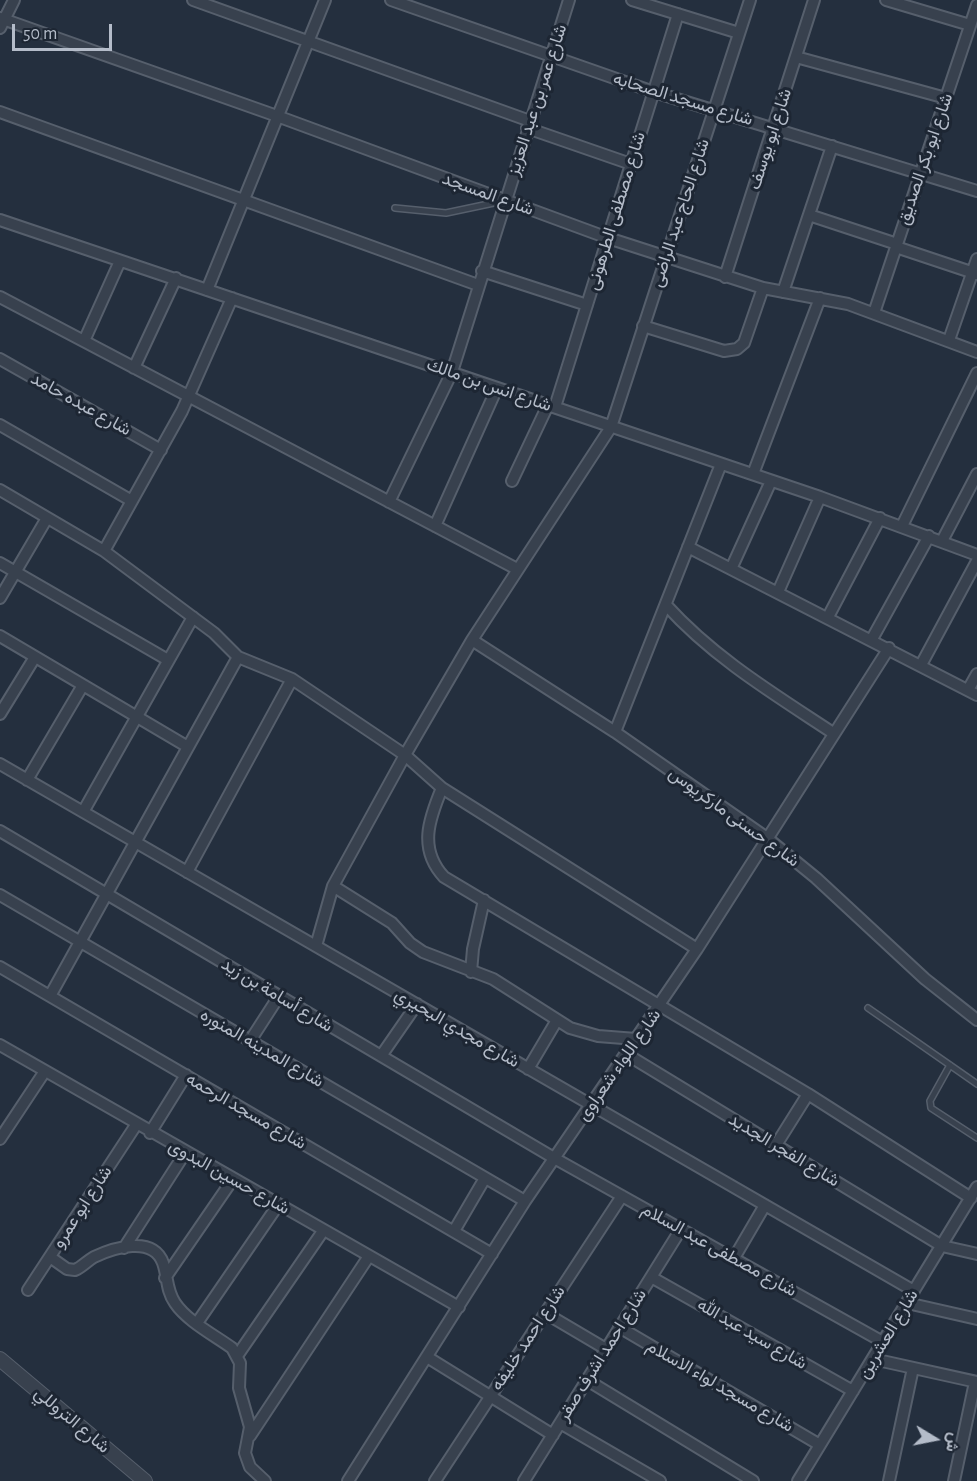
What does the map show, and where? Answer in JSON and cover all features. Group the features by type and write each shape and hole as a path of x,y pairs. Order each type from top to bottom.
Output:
{"street":[{"path":"2,22 14,0"},
{"path":"193,0 308,41 631,164"},
{"path":"207,290 325,0"},
{"name":"شارع مسجد الصحابه","path":"391,0 654,92 977,191"},
{"name":"شارع عمر بن عبد العزيز","path":"389,502 452,372 569,0"},
{"path":"632,0 739,33"},
{"name":"شارع الحاج عبد الراضى","path":"316,946 333,886 405,755 472,640 611,427 750,0"},
{"name":"شارع ابو يوسف","path":"725,277 814,0"},
{"path":"886,0 970,25"},
{"name":"شارع ابو بكر الصديق","path":"874,313 977,5"},
{"name":"شارع مصطفى الطرهونى","path":"512,481 551,406 587,305 678,14"},
{"name":"شارع المسجد","path":"2,22 278,116 608,238 764,288 820,298 874,313 977,352"},
{"path":"796,57 946,98"},
{"path":"0,112 478,285"},
{"path":"783,292 832,146"},
{"path":"809,215 975,274"},
{"name":"شارع انس بن مالك","path":"0,220 753,474 880,518 977,555"},
{"path":"949,340 975,274 977,259"},
{"path":"84,341 120,261"},
{"path":"482,271 587,305"},
{"path":"134,368 176,278"},
{"path":"644,326 724,351 737,349 744,343 764,288"},
{"path":"0,297 517,569"},
{"path":"104,551 161,450 232,298"},
{"path":"753,474 820,298"},
{"name":"شارع عبده حامد","path":"0,359 161,450"},
{"path":"902,526 977,373"},
{"path":"435,526 497,388"},
{"path":"0,425 132,501"},
{"path":"615,732 721,464"},
{"path":"942,541 977,474"},
{"path":"731,569 771,481"},
{"path":"0,490 104,551 221,638 238,657 292,679 405,755 442,788 697,949"},
{"path":"778,592 820,497"},
{"path":"0,598 47,518"},
{"path":"828,617 880,518"},
{"path":"872,639 929,536"},
{"path":"688,547 872,639 973,693 977,674"},
{"path":"921,665 977,561"},
{"path":"0,563 168,660"},
{"path":"666,605 697,639 727,662 833,733"},
{"path":"83,812 193,617"},
{"path":"0,636 188,747"},
{"name":"شارع حسنى ماركريوس","path":"472,640 615,732 767,838 816,878 925,980 977,1020"},
{"name":"شارع اللواء شعراوى","path":"348,1481 525,1202 697,949 889,648"},
{"path":"0,714 35,657"},
{"path":"50,996 238,657"},
{"path":"187,872 292,679"},
{"path":"27,780 83,685"},
{"name":"شارع مجدي البحيري","path":"0,764 914,1291"},
{"path":"442,788 430,818 427,845 430,859 444,877 808,1094 971,1198"},
{"name":"شارع أسامة بن زيد","path":"0,831 554,1158"},
{"path":"333,886 392,923 410,943 423,952 493,979 581,1033 636,1039"},
{"name":"شارع المدينه المنوره","path":"0,895 525,1202"},
{"path":"471,972 473,949 484,900"},
{"name":"شارع مسجد الرحمه","path":"0,967 492,1254"},
{"path":"250,1041 279,996"},
{"path":"381,1056 417,1005"},
{"path":"528,1069 557,1020"},
{"name":"شارع حسين البدوى","path":"0,1045 185,1153 459,1307"},
{"name":"شارع الفجر الجديد","path":"626,1054 942,1246 977,1254"},
{"path":"0,1138 45,1071"},
{"path":"150,1133 186,1076"},
{"path":"776,1145 808,1094"},
{"name":"شارع ابو عمرو","path":"28,1290 136,1125"},
{"path":"124,1248 185,1153"},
{"name":"شارع مصطفى عبد السلام","path":"554,1158 883,1342"},
{"path":"454,1232 484,1178"},
{"path":"165,1278 232,1179"},
{"name":"شارع العشرين","path":"798,1481 977,1187"},
{"name":"شارع احمد خليفه","path":"435,1481 622,1196"},
{"path":"197,1323 278,1205"},
{"path":"734,1258 765,1206"},
{"name":"شارع احمد اشرف صقر","path":"529,1479 553,1434 681,1229"},
{"path":"237,1356 323,1231"},
{"path":"50,1257 75,1270 96,1256 124,1248 139,1245 153,1250 163,1262 165,1278 173,1300 180,1310 232,1348 237,1356 240,1363 238,1388 249,1420 250,1436"},
{"path":"265,1481 250,1467 245,1453 245,1443 369,1256"},
{"name":"شارع سيد عبد الله","path":"651,1277 853,1391"},
{"path":"907,1303 977,1319"},
{"path":"545,1312 606,1349"},
{"name":"شارع مسجد لواء الاسلام","path":"619,1328 820,1444"},
{"path":"427,1357 553,1434"},
{"name":"شارع التروللي","path":"0,1359 145,1481"},
{"path":"873,1359 976,1382 954,1481"},
{"path":"889,1481 913,1368"},
{"path":"587,1380 753,1481"},
{"path":"560,1424 660,1481"}],"lane":[{"path":"395,208 446,213 505,200"},
{"path":"868,1008 977,1084"},
{"path":"950,1065 930,1101 931,1108 977,1138"}]}
